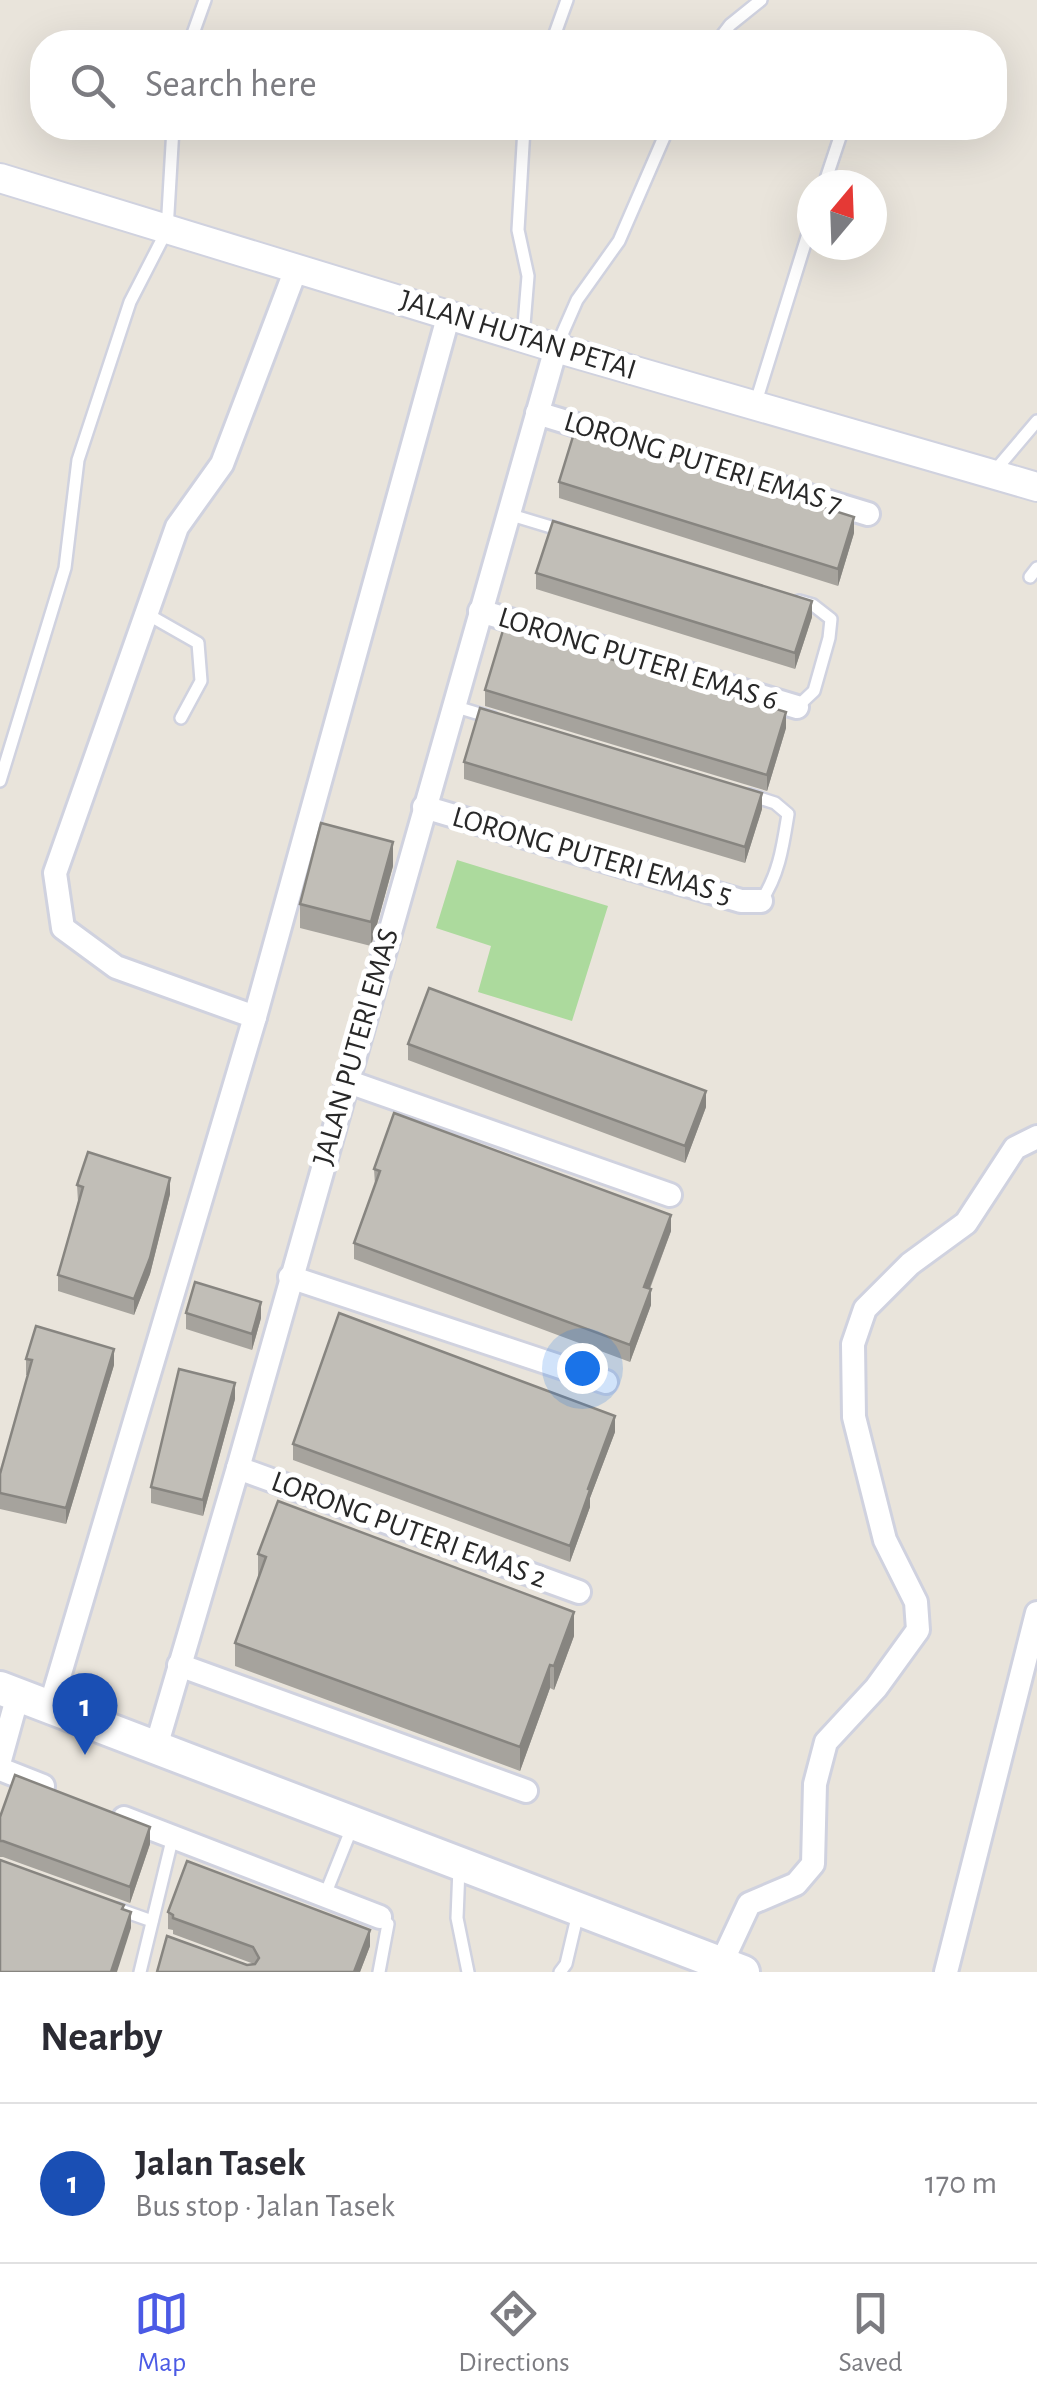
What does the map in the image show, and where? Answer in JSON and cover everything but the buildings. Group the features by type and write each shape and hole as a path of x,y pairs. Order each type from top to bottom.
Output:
{"main road":[{"path":"9,1692 732,1968"}],"street":[{"name":"JALAN HUTAN PETAI","path":"0,178 556,348 1037,487"},
{"path":"255,1017 116,967 62,928 55,873 176,527 222,464 296,269"},
{"path":"50,1707 255,1017 449,314"},
{"name":"JALAN PUTERI EMAS","path":"156,1747 556,348"},
{"name":"LORONG PUTERI EMAS 7","path":"537,413 868,514"},
{"name":"LORONG PUTERI EMAS 6","path":"480,611 796,708"},
{"name":"LORONG PUTERI EMAS 5","path":"424,807 741,901 761,901"},
{"path":"346,1081 670,1195"},
{"path":"732,1968 748,1904 796,1884 812,1864 815,1784 826,1742 876,1688 918,1630 916,1602 885,1540 854,1417 853,1344 865,1309 910,1264 966,1222 1015,1148 1037,1138"},
{"path":"290,1276 606,1382"},
{"name":"LORONG PUTERI EMAS 2","path":"238,1468 579,1592"},
{"path":"946,1972 1037,1613"},
{"path":"179,1665 526,1791"},
{"path":"0,1760 9,1692"},
{"path":"0,1769 69,1796"},
{"path":"104,1810 380,1916"}],"lane":[{"path":"194,30 205,0"},
{"path":"556,30 566,0"},
{"path":"726,30 762,0"},
{"path":"0,780 65,568 78,460 130,302 166,230 173,140"},
{"path":"523,140 518,230 528,276 523,338"},
{"path":"556,348 577,300 619,241 663,140"},
{"path":"829,170 839,140"},
{"path":"755,405 800,260"},
{"path":"992,474 1037,421"},
{"path":"508,514 565,531"},
{"path":"794,599 814,605 832,619 814,691 796,708"},
{"path":"147,614 198,643 200,682 181,718"},
{"path":"453,706 510,723"},
{"path":"737,791 774,802 788,814 771,886 761,901"},
{"path":"325,1895 354,1824"},
{"path":"140,1972 173,1836"},
{"path":"460,1864 456,1918 468,1972"},
{"path":"101,1903 150,1928 166,1941"},
{"path":"560,1972 566,1964 579,1909"},
{"path":"379,1972 389,1932 388,1924 380,1916"}],"green space":[{"path":"457,860 608,906 572,1021 478,992 491,946 436,928"}],"place":[{"name":"Jalan Tasek","path":"85,1755"}]}
